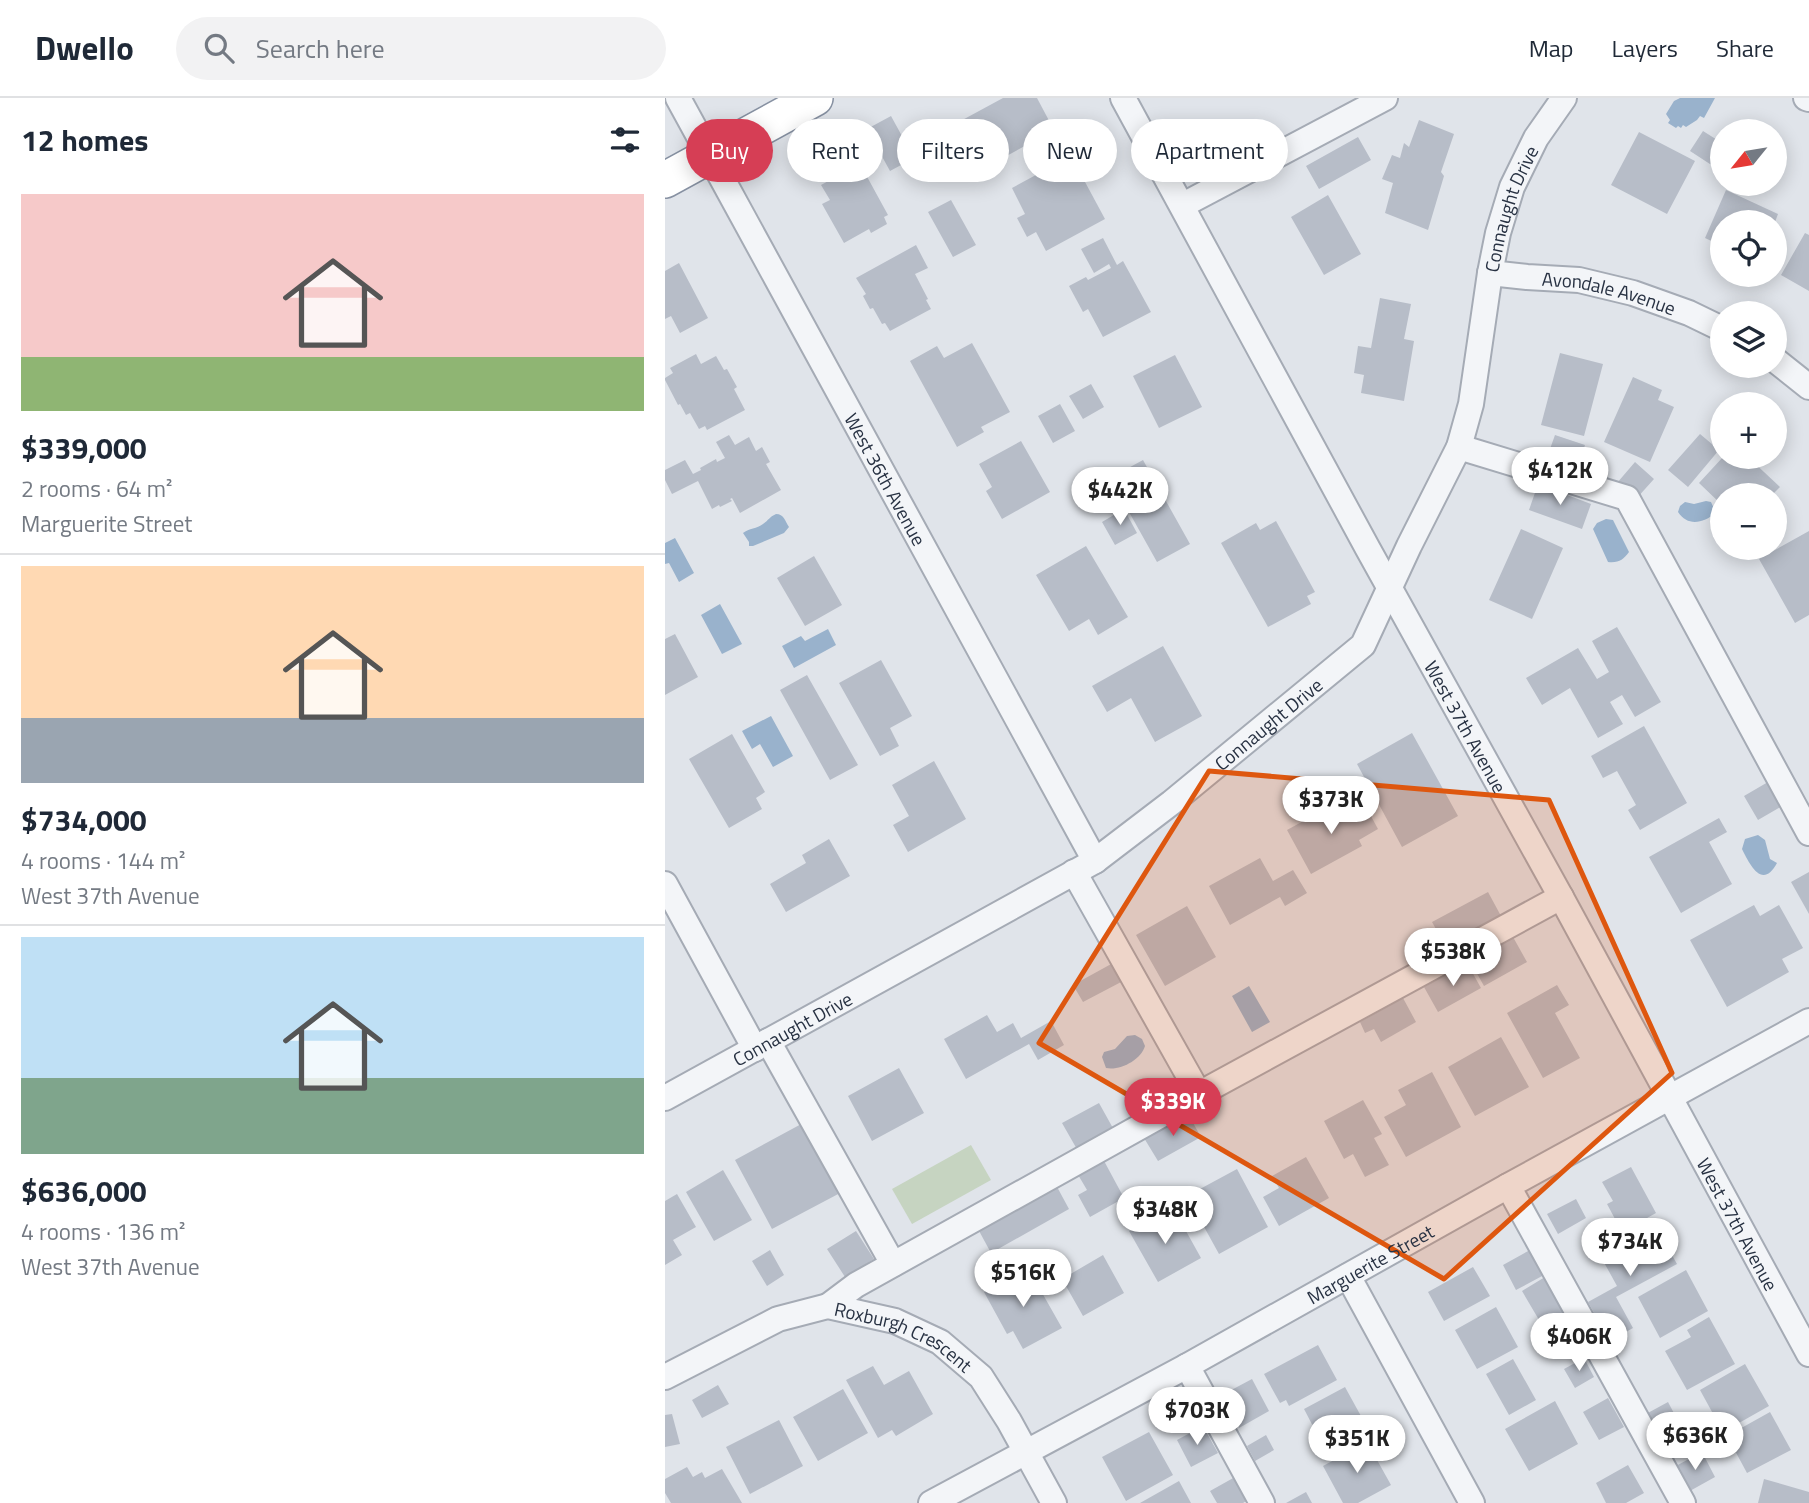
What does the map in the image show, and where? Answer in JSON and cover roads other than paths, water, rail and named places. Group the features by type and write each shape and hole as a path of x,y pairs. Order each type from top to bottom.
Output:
{"highway":[{"path":"773,121 815,98"},
{"path":"665,180 686,169"}],"street":[{"name":"West 36th Avenue","path":"678,98 690,119"},
{"name":"West 37th Avenue","path":"1123,98 1809,1354"},
{"path":"1183,205 1385,98"},
{"name":"Connaught Drive","path":"665,1098 1085,866 1171,803 1363,645 1459,447 1471,404 1498,233 1512,187 1536,138 1564,98"},
{"name":"West 36th Avenue","path":"724,182 1085,866 1199,1094"},
{"name":"Avondale Avenue","path":"1490,273 1579,280 1633,293 1710,323"},
{"path":"1787,370 1809,387"},
{"path":"1459,447 1627,498 1809,833"},
{"path":"665,884 893,1264"},
{"path":"828,1306 856,1285 893,1264 1561,897"},
{"name":"Marguerite Street","path":"931,1503 1187,1366 1809,1021"},
{"path":"1508,1186 1683,1503"},
{"path":"1348,1276 1472,1503"},
{"name":"Roxburgh Crescent","path":"665,1377 778,1319 828,1306 895,1321 940,1342 981,1377 1009,1421 1054,1503"},
{"path":"1187,1366 1262,1503"}],"water":[{"path":"1680,98 1715,98 1704,118 1700,116 1686,127 1683,125 1676,128 1668,123 1670,120 1666,114 1674,101"},
{"path":"1685,502 1710,502 1710,517 1691,522 1678,512"},
{"path":"776,514 783,517 789,527 784,533 749,546 743,533 761,526"},
{"path":"1606,519 1613,520 1629,552 1618,561 1608,562 1593,529 1597,523"},
{"path":"675,538 694,573 679,582 669,563 665,564 665,543"},
{"path":"720,604 742,644 722,654 701,615"},
{"path":"828,629 836,645 794,668 782,646 801,636 805,641"},
{"path":"771,716 793,756 773,767 760,744 752,749 742,731"},
{"path":"1758,835 1765,840 1770,859 1777,863 1766,875 1757,872 1742,849 1745,839"},
{"path":"1249,986 1270,1022 1252,1032 1232,996"},
{"path":"1135,1035 1142,1039 1145,1046 1139,1056 1123,1066 1106,1068 1102,1057 1104,1052 1115,1049 1127,1036"}]}
